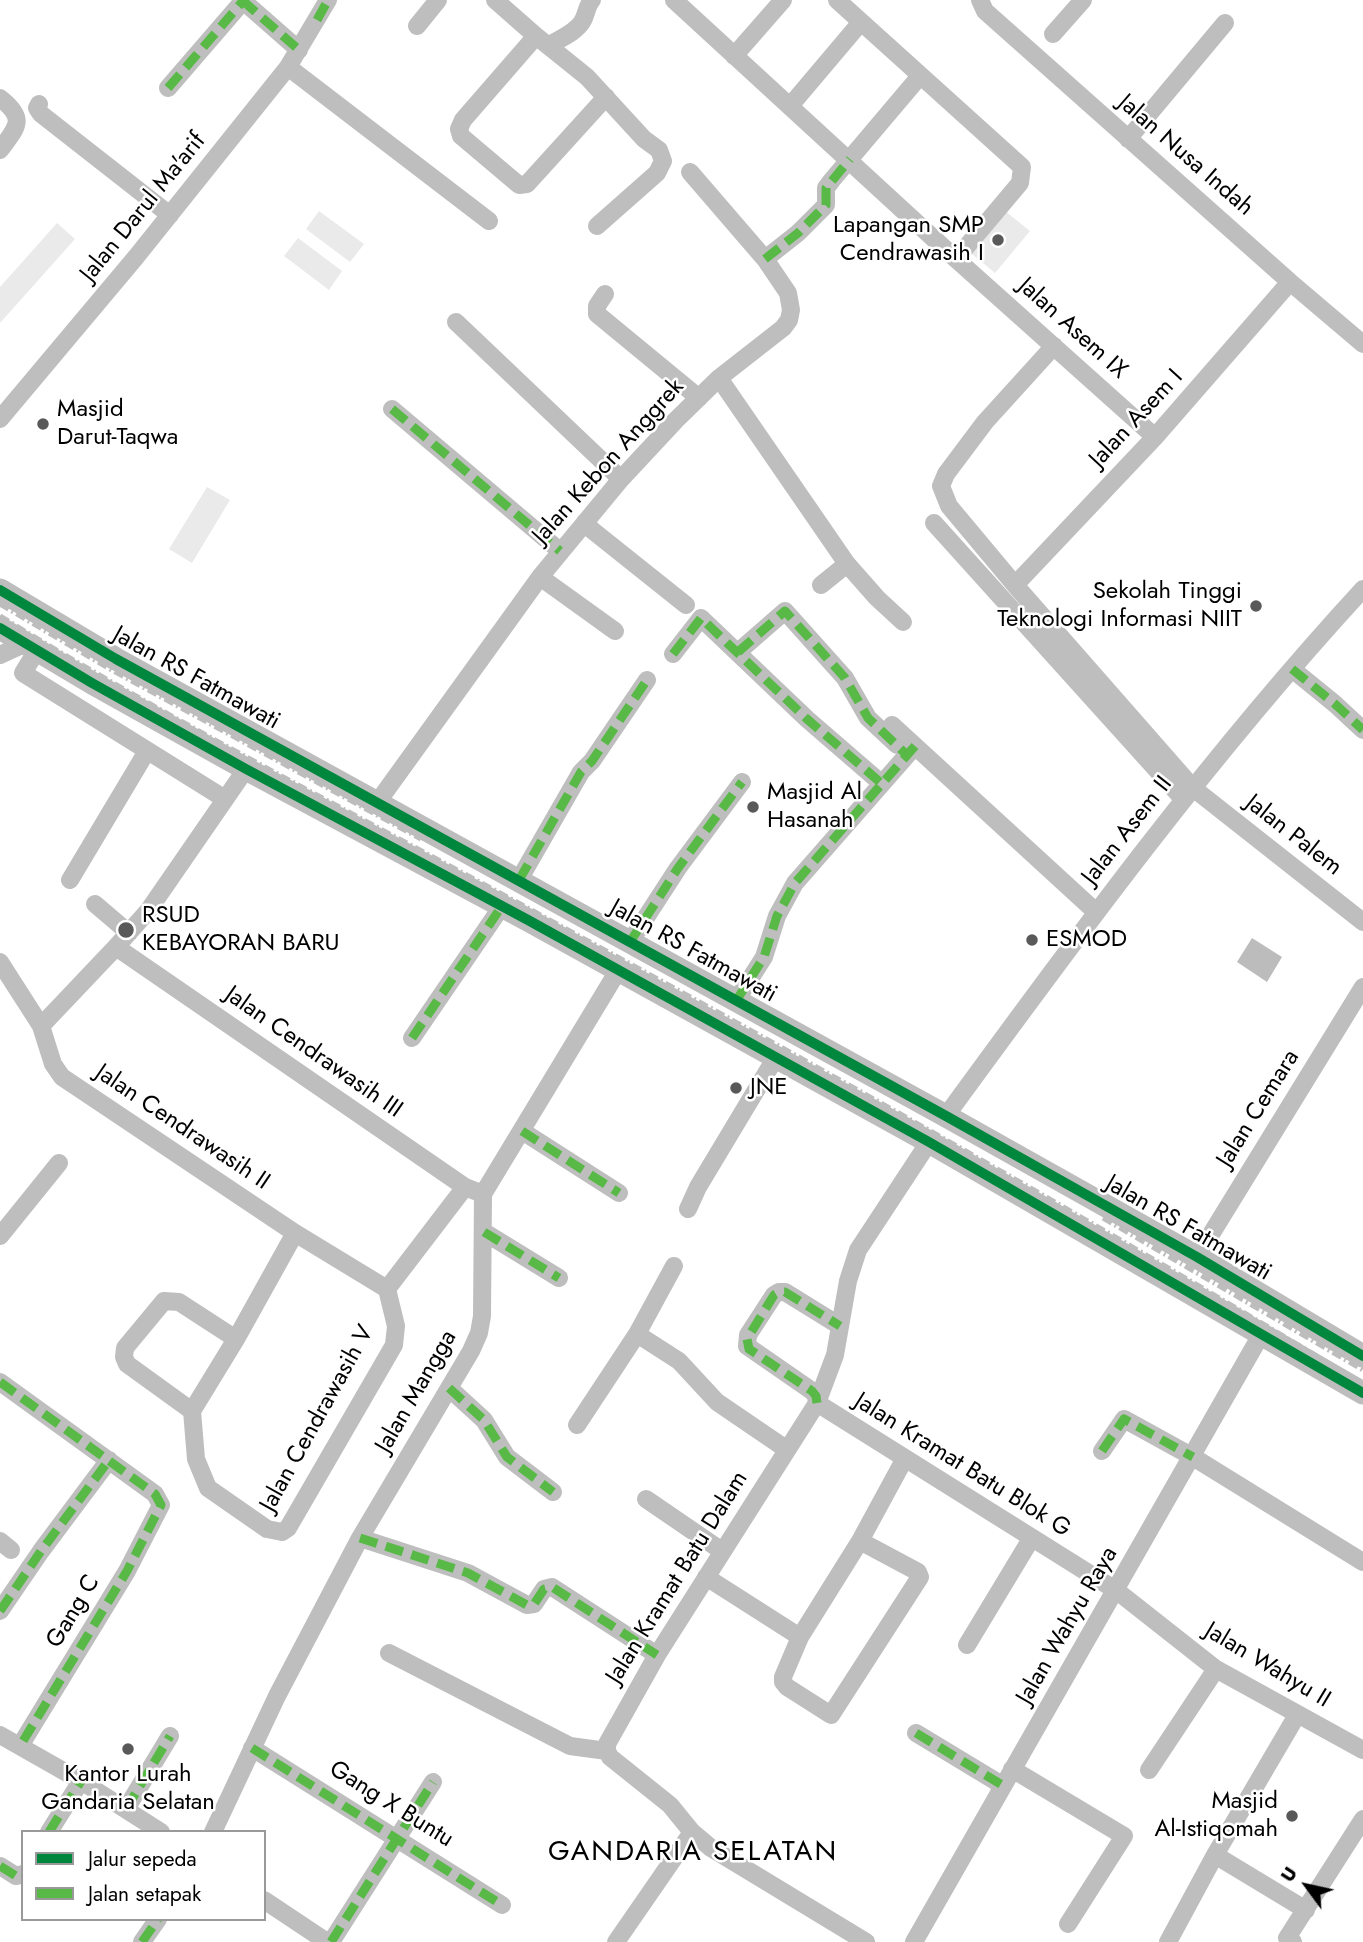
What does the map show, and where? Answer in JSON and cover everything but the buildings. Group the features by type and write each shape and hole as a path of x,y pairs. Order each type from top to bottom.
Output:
{"main road":[{"name":"Jalan RS Fatmawati","path":"0,590 116,659 1197,1257 1363,1356"},
{"name":"Jalan RS Fatmawati","path":"0,628 246,769 619,969 929,1142 1363,1393"},
{"path":"490,900 489,888 499,875 505,872"}],"street":[{"name":"Jalan Darul Ma'arif","path":"0,419 170,215 288,67 328,0"},
{"path":"417,26 438,0"},
{"path":"592,0 587,5 583,21 572,32 542,41 463,120 459,129 461,136 519,184 527,184 606,97"},
{"name":"Jalan Asem IX","path":"674,0 956,259 1156,437"},
{"path":"734,56 783,0"},
{"path":"837,0 1022,167 1020,183 956,259"},
{"name":"Jalan Nusa Indah","path":"980,0 985,12 1363,344"},
{"path":"1053,34 1083,0"},
{"path":"168,88 243,1 299,50"},
{"path":"499,1 542,41 587,76 644,139 659,150 663,161 657,173 597,226"},
{"path":"790,106 861,22"},
{"path":"1128,139 1225,23"},
{"path":"288,67 489,221"},
{"path":"765,260 817,216 826,205 827,188 919,76"},
{"path":"0,98 12,108 18,122 0,150"},
{"path":"39,104 37,108 41,114 170,215"},
{"name":"Jalan Kebon Anggrek","path":"377,803 560,551 621,479 719,378 776,334 789,320 791,310 788,293 765,260 690,172"},
{"name":"Jalan Asem I","path":"1015,585 1156,437 1290,282"},
{"path":"605,294 597,306 597,314 699,398"},
{"path":"456,322 621,479"},
{"path":"1054,346 985,422 946,474 941,486 948,506 1188,794"},
{"path":"719,378 847,564 870,591 903,622"},
{"path":"393,409 560,551"},
{"path":"585,522 685,605"},
{"path":"934,523 1188,794"},
{"path":"821,585 847,564"},
{"path":"540,578 615,631"},
{"name":"Jalan Asem II","path":"946,1116 1096,912 1188,794 1363,589"},
{"path":"738,652 785,611 845,678 868,718 911,750 1096,912"},
{"path":"673,654 701,618 807,719 881,783"},
{"path":"0,654 32,646"},
{"path":"32,646 23,673 225,799"},
{"path":"1292,669 1363,730"},
{"path":"505,872 592,761 647,680"},
{"path":"892,725 911,750"},
{"path":"736,1001 764,957 777,916 795,883 911,750"},
{"path":"70,880 147,751"},
{"path":"41,1026 148,911 246,769"},
{"path":"630,942 678,868 742,782"},
{"name":"Jalan Palem","path":"1188,794 1363,922"},
{"path":"412,1038 490,900"},
{"path":"94,904 129,933"},
{"name":"Jalan Cendrawasih III","path":"116,947 465,1187 484,1194"},
{"name":"Jalan Cendrawasih II","path":"0,962 41,1026 53,1064 62,1077 295,1233 387,1290"},
{"path":"484,1194 619,969"},
{"name":"Jalan Cemara","path":"1197,1257 1363,987"},
{"path":"688,1209 698,1187 776,1058"},
{"path":"522,1131 619,1194"},
{"name":"Jalan Kramat Batu Dalam","path":"607,1751 607,1744 657,1655 817,1403 833,1363 848,1281 858,1250 929,1142"},
{"path":"3,1225 60,1163"},
{"path":"387,1290 465,1187"},
{"name":"Jalan Mangga","path":"215,1830 277,1696 360,1538 471,1351 479,1333 482,1316 484,1194"},
{"path":"484,1231 559,1278"},
{"path":"236,1339 179,1302 170,1300 164,1301 125,1348 124,1357 127,1364 192,1411 236,1339 295,1233"},
{"path":"577,1425 637,1334 674,1266"},
{"name":"Jalan Cendrawasih V","path":"192,1411 196,1459 208,1488 267,1529 282,1532 288,1528 394,1345 396,1326 387,1290"},
{"name":"Jalan Kramat Batu Blok G","path":"841,1326 779,1292 774,1295 747,1339 747,1346 814,1393 817,1403 904,1460 1117,1591"},
{"path":"637,1334 679,1360 717,1402 786,1449"},
{"name":"Jalan Wahyu Raya","path":"914,1942 1262,1334"},
{"path":"0,1382 109,1460 41,1550 0,1611"},
{"path":"449,1388 484,1420 507,1457 553,1492"},
{"path":"1102,1451 1124,1419 1193,1457 1363,1562"},
{"name":"Gang C","path":"20,1746 160,1512 160,1500 109,1460"},
{"path":"860,1541 918,1572 920,1577 831,1715 782,1682 800,1637 860,1541 904,1460"},
{"path":"646,1499 722,1551"},
{"path":"360,1538 468,1573 527,1605 534,1604 544,1589 552,1587 657,1655"},
{"path":"967,1645 1031,1539"},
{"path":"706,1577 800,1637"},
{"name":"Jalan Wahyu II","path":"1117,1591 1216,1669 1363,1750"},
{"path":"389,1653 570,1746 607,1751 610,1757 670,1805 692,1832 722,1855 866,1942"},
{"path":"1149,1770 1216,1669"},
{"path":"1168,1942 1215,1855 1297,1715"},
{"path":"916,1733 1002,1786"},
{"path":"0,1735 81,1780 158,1830"},
{"path":"126,1809 170,1736"},
{"name":"Gang X Buntu","path":"252,1748 502,1905"},
{"path":"1012,1769 1124,1836 1068,1924"},
{"path":"51,1830 81,1780"},
{"path":"266,1901 329,1942 433,1782"},
{"path":"1288,1941 1363,1819"},
{"path":"616,1942 692,1832"},
{"path":"1215,1855 1306,1910"},
{"path":"0,1866 16,1876 21,1875"},
{"path":"142,1942 157,1921"}],"shaded area":[{"name":"Lapangan SMP Cendrawasih I","path":"1000,207 1030,231 995,273 966,249"},
{"path":"319,211 364,244 350,262 306,229"},
{"path":"57,223 75,239 0,323 0,287"},
{"path":"298,238 342,271 329,290 284,256"},
{"path":"207,487 230,500 192,563 169,549"},
{"path":"1252,938 1282,957 1267,982 1237,962"}],"railway":[{"path":"0,604 108,668 421,839"},
{"path":"0,616 137,697 862,1092 1164,1265 1363,1384"},
{"path":"1103,1218 1363,1370"}],"marked path":[{"path":"242,0 299,50"},
{"path":"317,20 328,0"},
{"path":"168,88 243,1"},
{"path":"765,259 798,233 826,205 826,188 850,159"},
{"path":"392,409 560,551"},
{"path":"738,652 785,611 845,678 868,718 907,755"},
{"path":"673,654 701,618 807,719 881,783"},
{"path":"1292,669 1363,730"},
{"path":"519,880 581,772 592,761 647,680"},
{"path":"736,1001 764,957 777,916 795,883 915,746"},
{"path":"630,942 678,868 742,782"},
{"path":"412,1038 502,906"},
{"path":"522,1131 619,1193"},
{"path":"484,1232 559,1278"},
{"path":"817,1403 812,1391 749,1349 747,1339 774,1295 779,1292 785,1292 840,1326"},
{"path":"0,1382 155,1494 161,1505 127,1571 20,1746"},
{"path":"449,1388 484,1420 507,1457 553,1492"},
{"path":"1102,1451 1124,1419 1193,1457"},
{"path":"0,1611 109,1460"},
{"path":"360,1538 468,1573 527,1605 534,1604 544,1589 552,1587 657,1655"},
{"path":"916,1733 1002,1785"},
{"path":"126,1809 170,1736"},
{"path":"252,1748 502,1905"},
{"path":"50,1830 81,1781"},
{"path":"331,1942 433,1782"},
{"path":"0,1866 16,1876 21,1875"},
{"path":"142,1942 157,1921"}],"cycle path":[{"path":"0,590 116,659 1197,1257 1363,1356"},
{"path":"0,628 246,769 528,920 929,1142 1363,1393"}],"place":[{"name":"Lapangan SMP Cendrawasih I","path":"998,240"},
{"name":"Masjid Darut-Taqwa","path":"43,424"},
{"name":"Sekolah Tinggi Teknologi Informasi NIIT","path":"1256,606"},
{"name":"Masjid Al Hasanah","path":"753,807"},
{"name":"RSUD KEBAYORAN BARU","path":"126,930"},
{"name":"ESMOD","path":"1032,940"},
{"name":"JNE","path":"736,1088"},
{"name":"Kantor Lurah Gandaria Selatan","path":"128,1749"},
{"name":"Masjid Al-Istiqomah","path":"1292,1816"}],"district":[{"name":"GANDARIA SELATAN","path":"693,1853"}]}
